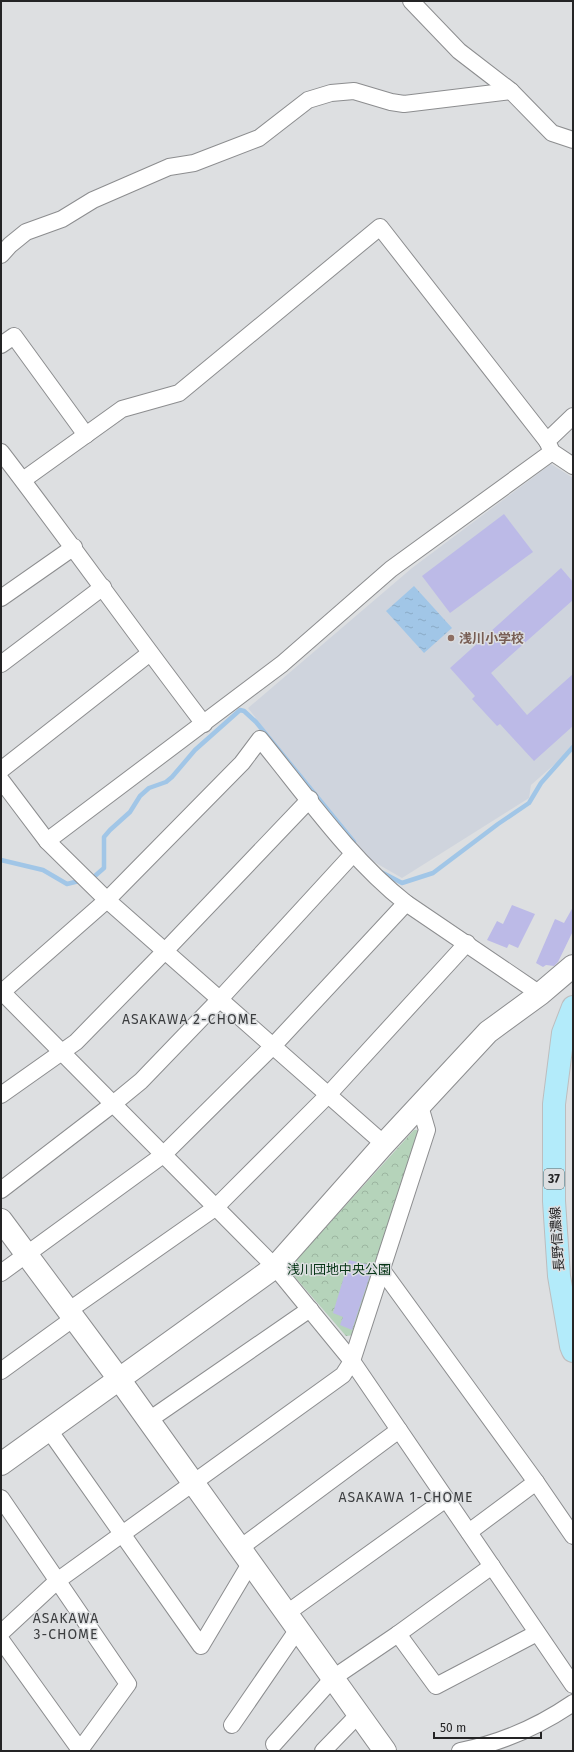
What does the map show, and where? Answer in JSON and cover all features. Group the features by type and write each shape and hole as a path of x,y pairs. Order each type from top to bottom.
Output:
{"main road":[{"name":"長野信濃線","path":"573,1007 563,1033 554,1104 554,1201 559,1276 573,1351"}],"street":[{"path":"411,1 459,51 511,91 552,133 573,140"},
{"path":"1,255 10,245 26,232 62,219 100,197 169,166 194,163 259,138 308,100 331,93 354,90 391,102 404,104 511,91"},
{"path":"23,480 122,409 179,393 380,227 549,446 573,466"},
{"path":"1,345 14,336 86,435"},
{"path":"47,841 282,664 391,569 549,446 573,416"},
{"path":"3,458 23,480 74,547 150,653 204,724"},
{"path":"1,598 74,547"},
{"path":"1,664 103,587"},
{"path":"1,770 150,653"},
{"path":"540,994 406,903 391,891 353,854 260,739 242,763 107,900 2,992 275,1267 310,1309 352,1361 573,1685"},
{"path":"1,780 6,797 47,841 107,900 384,1144"},
{"path":"1,1095 76,1042 310,799"},
{"path":"1,1190 141,1081 220,999 353,854"},
{"path":"1,1273 163,1155 273,1046 406,903"},
{"path":"1,1371 71,1314 215,1208 328,1095 467,943"},
{"path":"1,1464 275,1267 384,1144 488,1032 540,994 573,966"},
{"path":"1,1633 58,1581 343,1375 352,1361 428,1130 420,1106"},
{"path":"1,1220 149,1420 386,1751"},
{"path":"382,1270 536,1482 573,1536"},
{"path":"149,1420 310,1309"},
{"path":"49,1430 201,1646 245,1555 400,1430"},
{"path":"469,1532 536,1482"},
{"path":"1,1498 128,1684 80,1750 1,1640"},
{"path":"232,1725 293,1621 446,1498"},
{"path":"274,1744 334,1678 492,1566"},
{"path":"398,1634 436,1686 537,1633"},
{"path":"460,1751 500,1741 547,1720 573,1703"},
{"path":"323,1751 359,1714"}],"shaded area":[{"name":"浅川小学校","path":"551,464 573,478 573,748 531,785 529,798 402,878 362,855 248,708 412,568"}],"green space":[{"name":"浅川団地中央公園","path":"414,1130 417,1130 421,1136 355,1335 346,1336 288,1269"}],"water":[{"path":"414,586 452,628 424,653 386,611"}],"building":[{"path":"504,514 533,552 450,613 422,576"},
{"path":"561,568 573,582 573,600 491,673 527,715 573,674 573,726 534,761 500,724 497,726 472,699 475,696 450,668"},
{"path":"512,905 535,914 518,948 509,944 507,948 487,940 497,921 503,924"},
{"path":"573,907 573,931 558,962 554,966 546,965 543,967 536,963 555,919 564,923"},
{"path":"349,1260 373,1266 352,1330 340,1325 343,1317 333,1313"}],"waterway":[{"path":"96,875 104,868 104,837 110,830 130,812 140,796 149,788 166,782 172,777 195,750 240,710 244,711 256,722 354,842"},
{"path":"381,872 402,883 433,873 498,824 529,803 541,783 573,747"},
{"path":"1,860 43,870 67,884 79,881"}],"place":[{"name":"浅川小学校","path":"451,638"}],"district":[{"name":"ASAKAWA 2-CHOME","path":"190,1019"},
{"name":"ASAKAWA 1-CHOME","path":"406,1497"},
{"name":"ASAKAWA 3-CHOME","path":"66,1626"}]}
